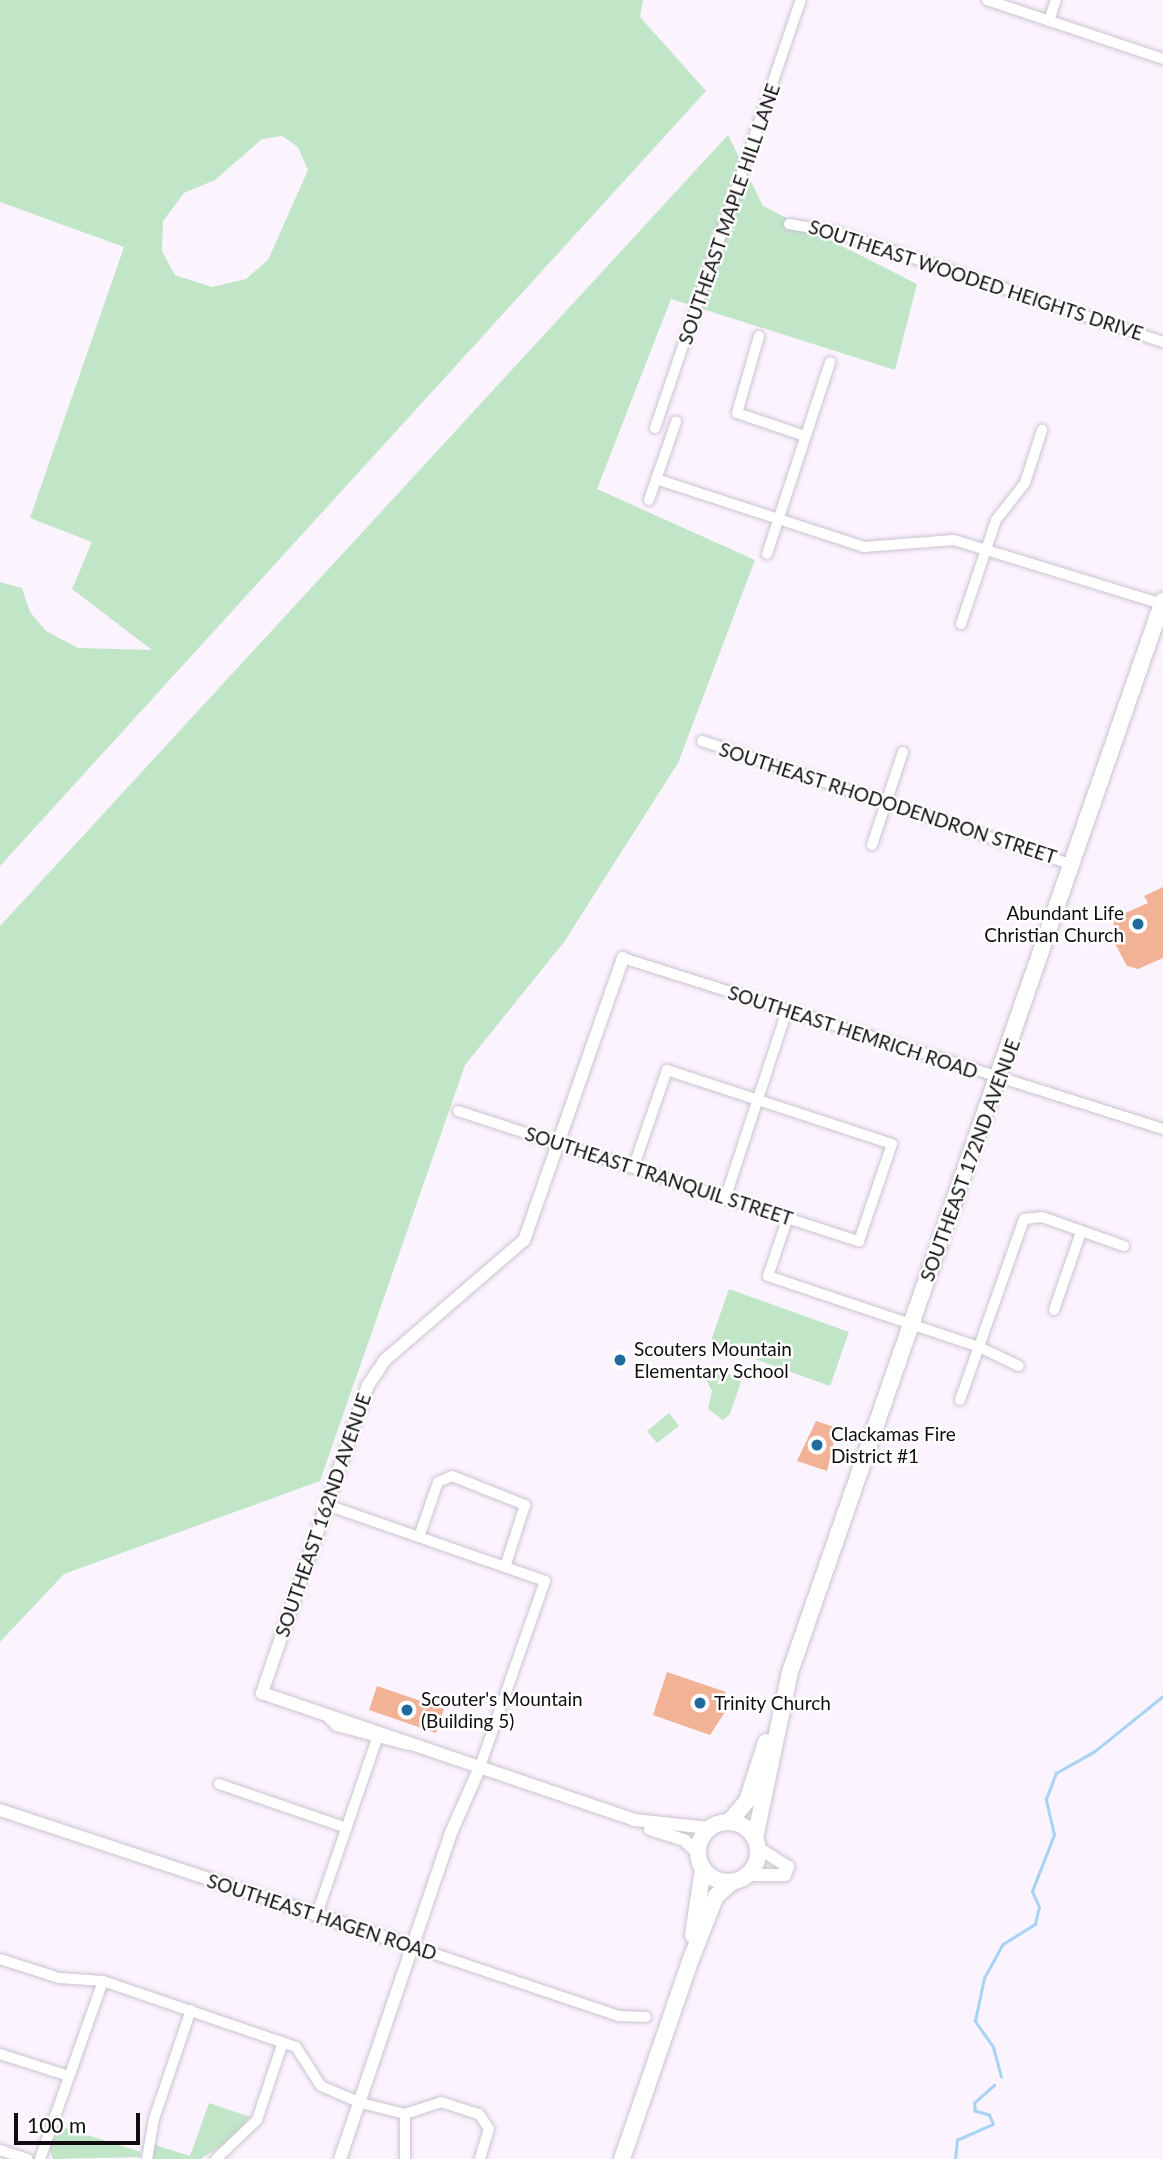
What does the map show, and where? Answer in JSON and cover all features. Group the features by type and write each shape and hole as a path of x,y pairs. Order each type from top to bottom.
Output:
{"main road":[{"name":"SOUTHEAST 172ND AVENUE","path":"730,1821 747,1801 778,1719 1163,603"},
{"name":"SOUTHEAST 172ND AVENUE","path":"748,1875 757,1843 778,1719"},
{"path":"691,1959 700,1861 709,1828 730,1821 757,1843"},
{"path":"700,1861 715,1879 732,1882"},
{"path":"622,2159 691,1959 716,1896 732,1882 748,1875"}],"street":[{"name":"SOUTHEAST MAPLE HILL LANE","path":"655,428 801,0"},
{"path":"987,0 1163,59"},
{"path":"1049,21 1056,0"},
{"name":"SOUTHEAST WOODED HEIGHTS DRIVE","path":"789,224 802,222 836,232 1163,342"},
{"path":"759,336 737,412 805,436"},
{"path":"767,554 830,362"},
{"path":"649,500 676,422"},
{"path":"961,624 998,515 1025,482 1042,430"},
{"path":"656,479 864,547 938,538 1163,603"},
{"name":"SOUTHEAST RHODODENDRON STREET","path":"702,741 1073,865"},
{"path":"872,845 903,752"},
{"name":"SOUTHEAST HEMRICH ROAD","path":"623,958 980,1074 1001,1076 1163,1129"},
{"name":"SOUTHEAST 162ND AVENUE","path":"328,1716 262,1693 376,1370 514,1252 529,1231 623,958"},
{"path":"726,1196 787,1012"},
{"path":"634,1166 667,1070 758,1100"},
{"name":"SOUTHEAST TRANQUIL STREET","path":"458,1111 561,1141 859,1241 892,1144 758,1100"},
{"path":"960,1400 1024,1219 1037,1216 1124,1246"},
{"path":"788,1217 768,1276 979,1347 1020,1366"},
{"path":"1054,1310 1081,1231"},
{"path":"419,1537 442,1476 526,1505 505,1567"},
{"path":"327,1505 545,1581 480,1767 450,1835 340,2159"},
{"path":"328,1716 337,1725 377,1739 410,1744"},
{"path":"328,1716 642,1822 709,1828"},
{"path":"317,1914 377,1739"},
{"path":"219,1784 347,1828"},
{"name":"SOUTHEAST HAGEN ROAD","path":"0,1810 619,2016 646,2018"},
{"path":"642,1822 700,1861"},
{"path":"748,1875 785,1875 788,1867 757,1843"},
{"path":"0,1959 59,1978 103,1981 284,2042 304,2055 321,2086 361,2103 405,2113 441,2102 489,2121 480,2159"},
{"path":"40,2159 103,1981"},
{"path":"147,2159 154,2119 191,2010"},
{"path":"216,2159 257,2120 284,2042"},
{"path":"0,2054 68,2076"},
{"path":"405,2113 405,2159"},
{"path":"0,2150 28,2159"}],"green space":[{"path":"0,0 643,0 640,17 706,91 0,866 0,582 22,588 30,612 46,631 78,648 152,650 72,589 92,542 30,518 124,247 0,202","holes":["282,136 298,147 308,170 268,260 246,279 212,287 175,275 162,251 163,221 184,193 215,180 262,139"]},
{"path":"728,135 763,206 917,284 895,370 671,299 597,489 755,560 678,763 564,942 465,1065 320,1481 64,1574 0,1642 0,926"},
{"path":"729,1289 849,1332 830,1386 710,1343"},
{"path":"718,1367 741,1382 730,1414 723,1420 708,1409 712,1391 704,1376"},
{"path":"669,1413 679,1426 657,1443 647,1431"},
{"path":"209,2103 250,2117 230,2141 200,2159 153,2159 152,2144 190,2156"},
{"path":"56,2125 141,2152 140,2157 53,2159 49,2147"}],"building":[{"name":"Abundant Life Christian Church","path":"1163,887 1163,958 1138,969 1127,966 1112,938 1114,918 1148,903 1144,896"},
{"name":"Clackamas Fire District #1","path":"816,1421 837,1428 827,1471 797,1461"},
{"name":"Trinity Church","path":"667,1672 726,1692 725,1712 710,1735 653,1715"},
{"name":"Scouter's Mountain (Building 5)","path":"377,1686 444,1709 436,1733 369,1710"}],"waterway":[{"path":"1001,2077 993,2047 975,2021 984,1978 1003,1944 1035,1924 1039,1907 1032,1891 1054,1835 1046,1799 1056,1773 1095,1751 1163,1696"},
{"path":"955,2159 957,2140 993,2124 989,2115 975,2111 974,2103 994,2085"}],"place":[{"name":"Abundant Life Christian Church","path":"1138,924"},
{"name":"Scouters Mountain Elementary School","path":"620,1360"},
{"name":"Clackamas Fire District #1","path":"817,1445"},
{"name":"Trinity Church","path":"700,1703"},
{"name":"Scouter's Mountain (Building 5)","path":"407,1710"}]}
